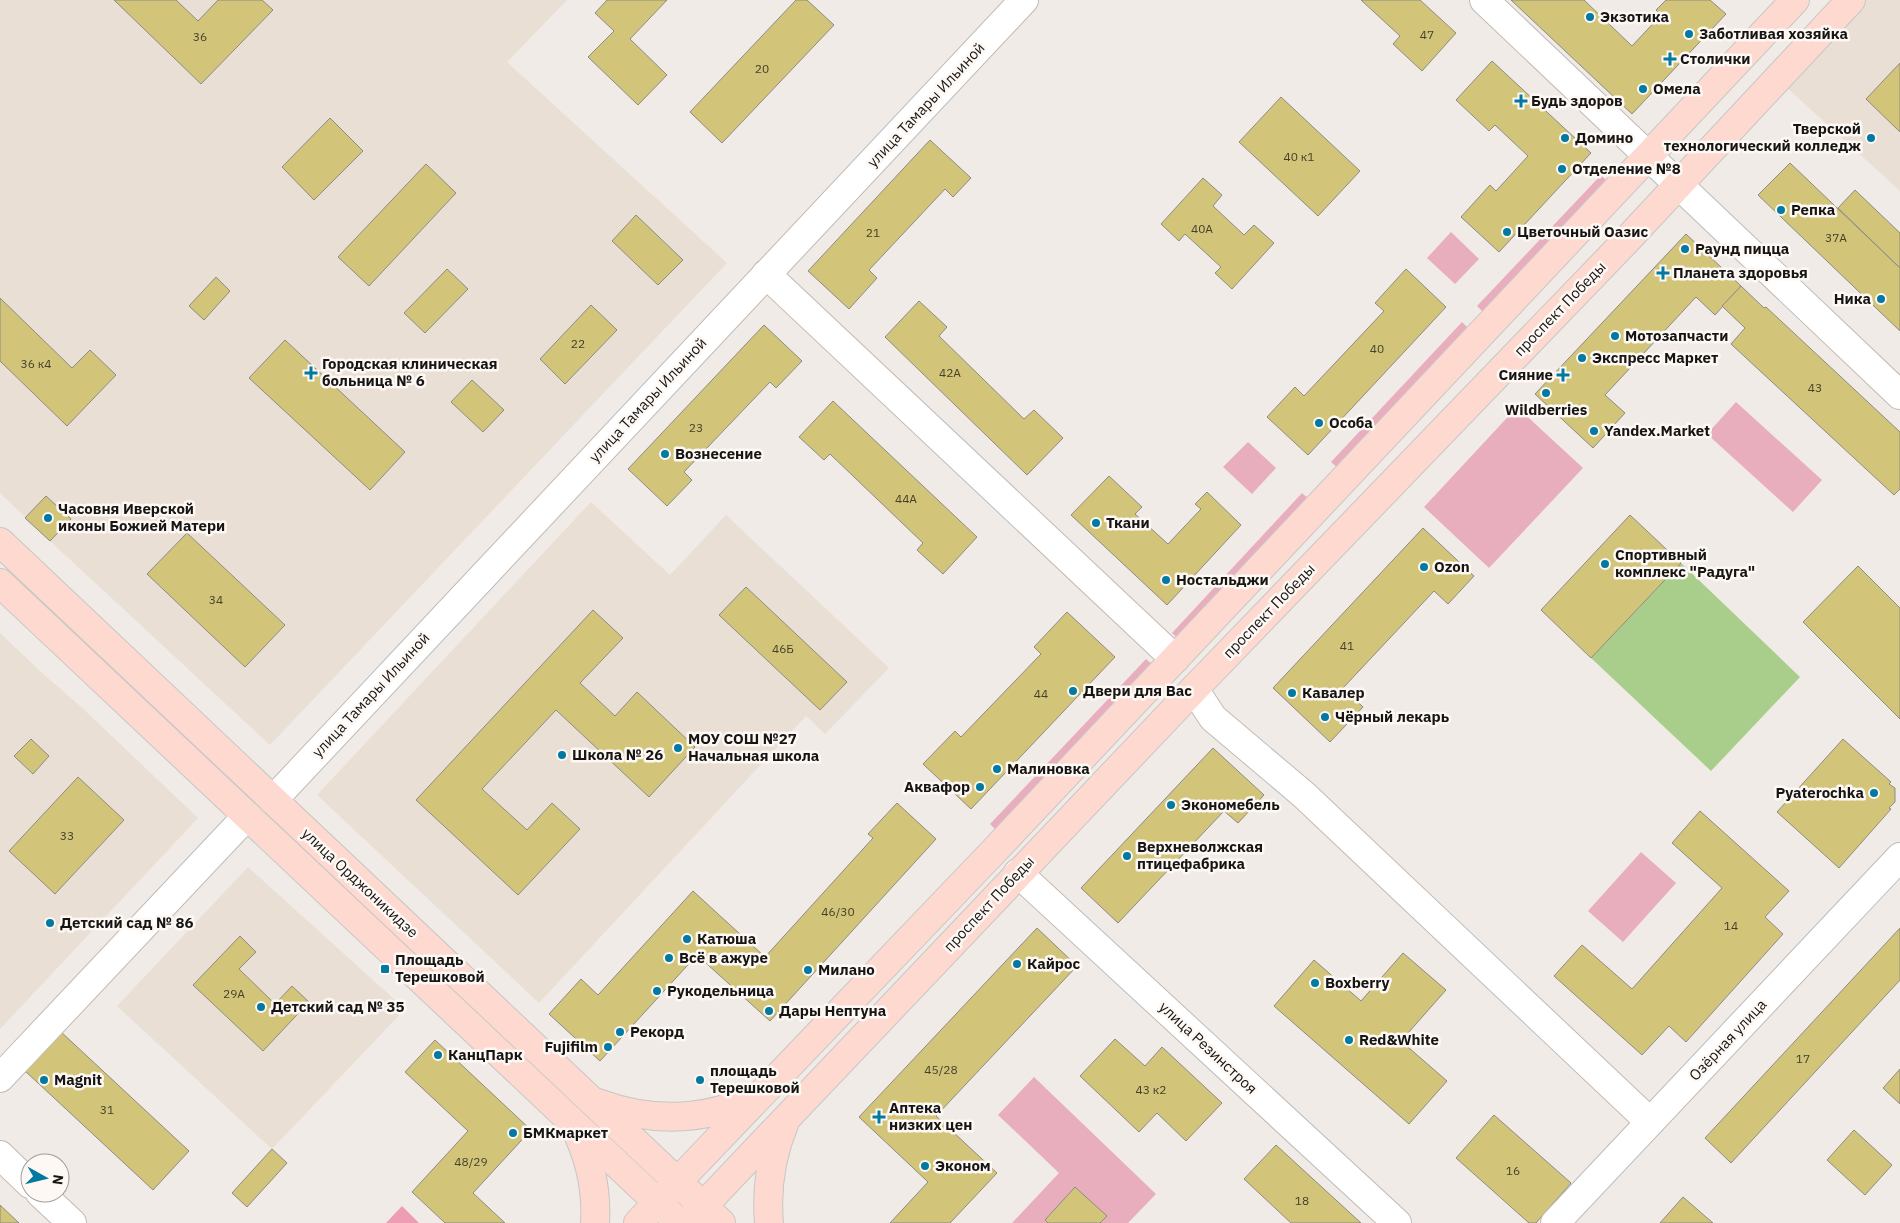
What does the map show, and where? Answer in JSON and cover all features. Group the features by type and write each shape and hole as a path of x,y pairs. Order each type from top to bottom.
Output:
{"main road":[{"path":"638,1223 994,851 1795,0"},
{"name":"проспект Победы","path":"704,1217 788,1116 1194,689 1626,241 1851,0"},
{"name":"улица Орджоникидзе","path":"0,542 677,1182 704,1217"},
{"name":"улица Орджоникидзе","path":"0,583 680,1223"},
{"path":"592,1101 628,1113 676,1117 724,1110 759,1095"},
{"path":"769,1223 768,1191 770,1172 774,1152 788,1116"},
{"path":"572,1122 584,1149 592,1177 595,1196 595,1223"}],"street":[{"name":"улица Тамары Ильиной","path":"273,800 1024,0"},
{"path":"1484,0 1900,395"},
{"path":"766,274 1175,659"},
{"path":"1194,689 1213,718 1304,795 1650,1122"},
{"path":"0,1078 247,816"},
{"name":"Озёрная улица","path":"1556,1223 1900,857"},
{"name":"улица Резинстроя","path":"1018,874 1396,1223"},
{"path":"0,1155 20,1174"},
{"path":"51,1203 72,1223"}],"shaded area":[{"name":"Городская клиническая больница № 6","path":"0,0 567,0 507,62 727,263 270,745 0,493"},
{"name":"Тверской технологический колледж","path":"1865,0 1900,0 1900,191 1784,85"},
{"path":"1601,175 1608,182 1485,314 1477,306"},
{"path":"1451,232 1479,259 1455,284 1427,258"},
{"path":"1462,322 1469,329 1339,469 1331,462"},
{"path":"1736,402 1822,480 1793,512 1707,434"},
{"path":"1517,407 1583,468 1489,568 1424,507"},
{"path":"1248,442 1276,468 1252,494 1223,467"},
{"path":"1302,493 1310,500 1180,640 1172,633"},
{"name":"Школа № 26","path":"591,502 670,575 726,515 889,668 825,734 806,716 539,1003 317,795"},
{"path":"1681,563 1800,677 1711,771 1591,658"},
{"name":"Детский сад № 86","path":"0,633 198,818 0,1029"},
{"path":"1146,659 1154,666 998,832 990,824"},
{"path":"1641,852 1676,883 1623,942 1588,911"},
{"name":"Детский сад № 35","path":"248,867 405,1009 272,1149 117,1006"},
{"path":"1034,1077 1156,1194 1128,1223 1012,1223 1059,1173 998,1115"},
{"path":"402,1206 419,1223 386,1223"}],"building":[{"path":"114,0 176,0 198,21 218,0 262,0 273,10 201,84"},
{"path":"607,0 667,0 630,39 667,75 638,105 588,57 614,31 595,13"},
{"path":"796,0 807,0 834,25 722,143 690,112"},
{"path":"1361,0 1420,0 1456,33 1422,71 1393,44 1400,36"},
{"path":"1511,0 1584,0 1632,46 1661,15 1656,10 1666,0 1710,0 1726,14 1632,114"},
{"path":"1492,61 1591,153 1499,252 1461,217 1490,185 1496,191 1528,156 1495,125 1489,131 1456,100"},
{"path":"1900,63 1900,132 1866,99"},
{"path":"1281,97 1360,171 1318,216 1239,142"},
{"path":"330,118 363,151 314,200 282,167"},
{"path":"930,140 971,178 953,197 945,189 869,270 877,278 849,309 808,271"},
{"path":"1790,163 1900,268 1900,331 1758,195"},
{"path":"426,164 456,193 369,286 338,257"},
{"path":"1203,178 1222,195 1213,206 1244,235 1254,225 1274,243 1232,289 1215,273 1221,267 1185,234 1179,241 1161,224"},
{"path":"1855,190 1900,233 1900,268 1838,208"},
{"path":"636,215 683,260 658,285 612,241"},
{"path":"1686,234 1741,286 1715,315 1696,297 1605,395 1625,413 1593,448 1535,394"},
{"path":"447,269 468,289 425,333 404,313"},
{"path":"1406,269 1446,307 1308,455 1267,417 1295,387 1304,396 1384,311 1375,303"},
{"path":"216,277 230,291 204,320 189,306"},
{"path":"1741,286 1900,432 1900,489 1894,495 1731,344 1745,328 1722,306"},
{"path":"0,298 72,368 90,350 116,375 67,426 0,361"},
{"path":"919,301 947,327 939,336 1024,419 1034,410 1063,438 1027,475 885,337"},
{"path":"591,305 617,330 565,384 540,359"},
{"path":"764,325 802,361 776,388 770,382 684,472 692,480 667,506 628,469"},
{"path":"285,340 405,452 370,490 249,378"},
{"path":"472,380 504,410 483,432 451,402"},
{"path":"833,401 977,537 943,574 917,550 923,543 830,454 824,460 799,437"},
{"path":"1109,476 1142,507 1135,514 1168,544 1201,509 1195,504 1207,492 1241,525 1167,605 1071,515"},
{"name":"Часовня Иверской иконы Божией Матери","path":"46,496 71,519 50,541 25,518"},
{"path":"1630,515 1681,563 1591,658 1541,610"},
{"path":"1423,528 1474,576 1448,604 1434,591 1343,688 1363,707 1330,742 1273,688"},
{"path":"187,533 285,625 245,667 147,574"},
{"path":"1858,566 1900,608 1900,719 1803,622"},
{"path":"746,587 847,682 820,710 719,615"},
{"path":"593,610 623,638 580,683 615,716 637,692 695,747 649,797 556,710 482,789 527,830 552,803 580,829 518,895 416,800"},
{"path":"1067,612 1115,657 971,809 923,764 955,731 961,737 1041,654 1034,647"},
{"path":"31,739 49,756 33,774 14,756"},
{"path":"1843,739 1891,782 1889,784 1895,788 1895,802 1839,868 1777,812"},
{"path":"1213,748 1264,795 1238,823 1224,811 1118,923 1081,888"},
{"path":"78,777 124,820 55,894 9,851"},
{"path":"897,803 936,839 770,1021 697,955 600,1061 549,1014 581,979 598,995 693,891 765,957 873,838 868,834"},
{"path":"1700,811 1789,891 1765,917 1783,934 1686,1042 1669,1026 1642,1055 1554,976 1582,945 1632,989 1722,888 1672,843"},
{"path":"1037,928 1077,966 936,1116 997,1173 950,1223 890,1223 928,1182 859,1117"},
{"path":"1900,928 1900,980 1731,1163 1705,1138"},
{"path":"240,936 256,952 239,969 275,1004 292,986 309,1002 263,1051 193,985"},
{"path":"1403,953 1446,990 1401,1041 1447,1081 1409,1124 1274,1006 1314,960 1361,1001"},
{"path":"60,1031 189,1151 153,1190 24,1070"},
{"path":"1115,1039 1145,1066 1162,1047 1222,1103 1186,1141 1157,1113 1139,1132 1080,1076"},
{"path":"435,1040 531,1130 473,1193 505,1223 445,1223 412,1192 468,1131 405,1072"},
{"path":"1900,1069 1900,1104 1883,1088"},
{"path":"1494,1115 1571,1183 1536,1223 1529,1223 1456,1158"},
{"path":"1854,1130 1892,1165 1865,1195 1827,1160"},
{"path":"1276,1145 1361,1223 1291,1223 1244,1179"},
{"path":"272,1149 287,1163 247,1207 232,1193"},
{"path":"1075,1187 1107,1216 1100,1223 1048,1223 1045,1220"},
{"path":"1683,1197 1713,1223 1660,1223"},
{"path":"0,1205 19,1223 0,1223"}],"place":[{"name":"Экзотика","path":"1590,17"},
{"name":"Заботливая хозяйка","path":"1689,34"},
{"name":"Столички","path":"1670,59"},
{"name":"Омела","path":"1643,89"},
{"name":"Будь здоров","path":"1521,101"},
{"name":"Домино","path":"1565,138"},
{"name":"Тверской технологический колледж","path":"1871,138"},
{"name":"Отделение №8","path":"1562,169"},
{"name":"Репка","path":"1781,210"},
{"name":"Цветочный Оазис","path":"1507,232"},
{"name":"Раунд пицца","path":"1685,249"},
{"name":"Планета здоровья","path":"1663,273"},
{"name":"Ника","path":"1881,299"},
{"name":"Мотозапчасти","path":"1615,336"},
{"name":"Экспресс Маркет","path":"1582,358"},
{"name":"Городская клиническая больница № 6","path":"311,373"},
{"name":"Сияние","path":"1563,375"},
{"name":"Wildberries","path":"1546,393"},
{"name":"Особа","path":"1319,423"},
{"name":"Yandex.Market","path":"1594,431"},
{"name":"Вознесение","path":"665,454"},
{"name":"Часовня Иверской иконы Божией Матери","path":"48,518"},
{"name":"Ткани","path":"1096,523"},
{"name":"Спортивный комплекс \"Радуга\"","path":"1605,564"},
{"name":"Ozon","path":"1424,567"},
{"name":"Ностальджи","path":"1166,580"},
{"name":"Двери для Вас","path":"1073,691"},
{"name":"Кавалер","path":"1292,693"},
{"name":"Чёрный лекарь","path":"1325,717"},
{"name":"МОУ СОШ №27 Начальная школа","path":"678,748"},
{"name":"Школа № 26","path":"562,755"},
{"name":"Малиновка","path":"997,769"},
{"name":"Аквафор","path":"980,787"},
{"name":"Pyaterochka","path":"1874,793"},
{"name":"Экономебель","path":"1171,805"},
{"name":"Верхневолжская птицефабрика","path":"1127,856"},
{"name":"Детский сад № 86","path":"50,923"},
{"name":"Катюша","path":"687,939"},
{"name":"Всё в ажуре","path":"669,958"},
{"name":"Кайрос","path":"1017,964"},
{"name":"Площадь Терешковой","path":"385,969"},
{"name":"Милано","path":"808,970"},
{"name":"Boxberry","path":"1315,983"},
{"name":"Рукодельница","path":"657,991"},
{"name":"Детский сад № 35","path":"261,1007"},
{"name":"Дары Нептуна","path":"769,1011"},
{"name":"Рекорд","path":"620,1032"},
{"name":"Red&White","path":"1349,1040"},
{"name":"Fujifilm","path":"608,1047"},
{"name":"КанцПарк","path":"438,1055"},
{"name":"Magnit","path":"44,1080"},
{"name":"площадь Терешковой","path":"700,1080"},
{"name":"Аптека низких цен","path":"879,1117"},
{"name":"БМКмаркет","path":"513,1133"},
{"name":"Эконом","path":"925,1166"}]}
